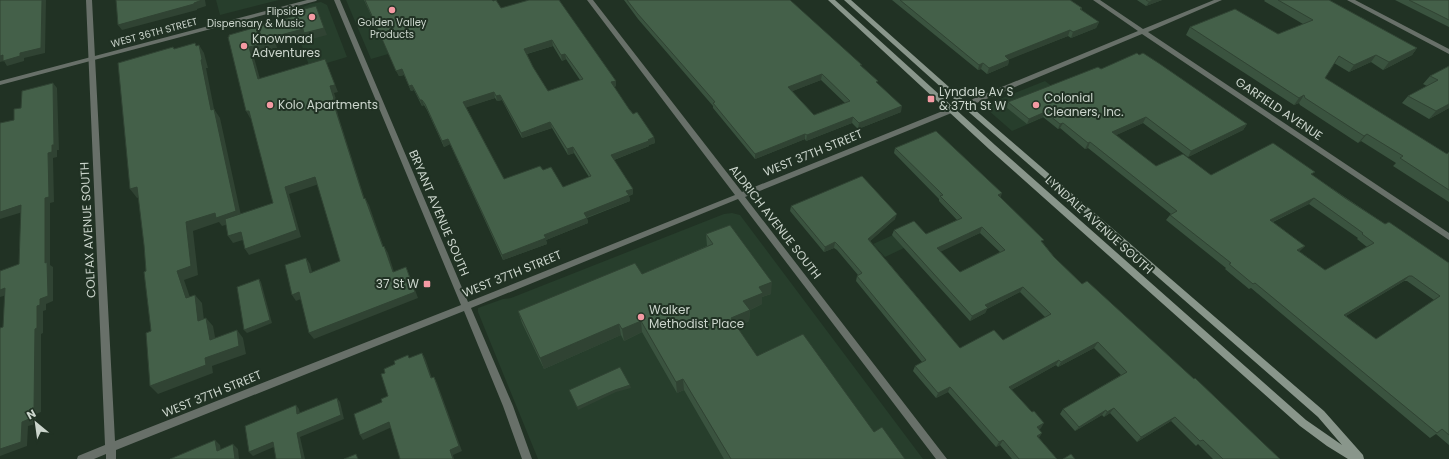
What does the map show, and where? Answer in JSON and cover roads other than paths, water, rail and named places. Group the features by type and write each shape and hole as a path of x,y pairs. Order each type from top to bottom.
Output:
{"main road":[{"name":"LYNDALE AVENUE SOUTH","path":"831,0 1303,423 1330,443 1358,459"},
{"name":"LYNDALE AVENUE SOUTH","path":"847,0 965,105 1321,414 1341,436 1358,459"}],"street":[{"name":"COLFAX AVENUE SOUTH","path":"88,0 111,459"},
{"name":"WEST 36TH STREET","path":"0,83 314,0"},
{"name":"BRYANT AVENUE SOUTH","path":"337,0 508,406 526,459"},
{"name":"ALDRICH AVENUE SOUTH","path":"590,0 942,459"},
{"name":"GARFIELD AVENUE","path":"1096,0 1449,237"},
{"path":"965,105 1219,0"},
{"path":"1350,0 1449,52"},
{"name":"WEST 37TH STREET","path":"82,459 952,110"}],"place":[{"name":"Golden Valley Products","path":"392,10"},
{"name":"Flipside Dispensary & Music","path":"312,17"},
{"name":"Knowmad Adventures","path":"244,46"},
{"name":"Lyndale Av S & 37th St W","path":"931,99"},
{"name":"Kolo Apartments","path":"270,105"},
{"name":"Colonial Cleaners, Inc.","path":"1036,105"},
{"name":"37 St W","path":"427,284"},
{"name":"Walker Methodist Place","path":"641,317"}]}
